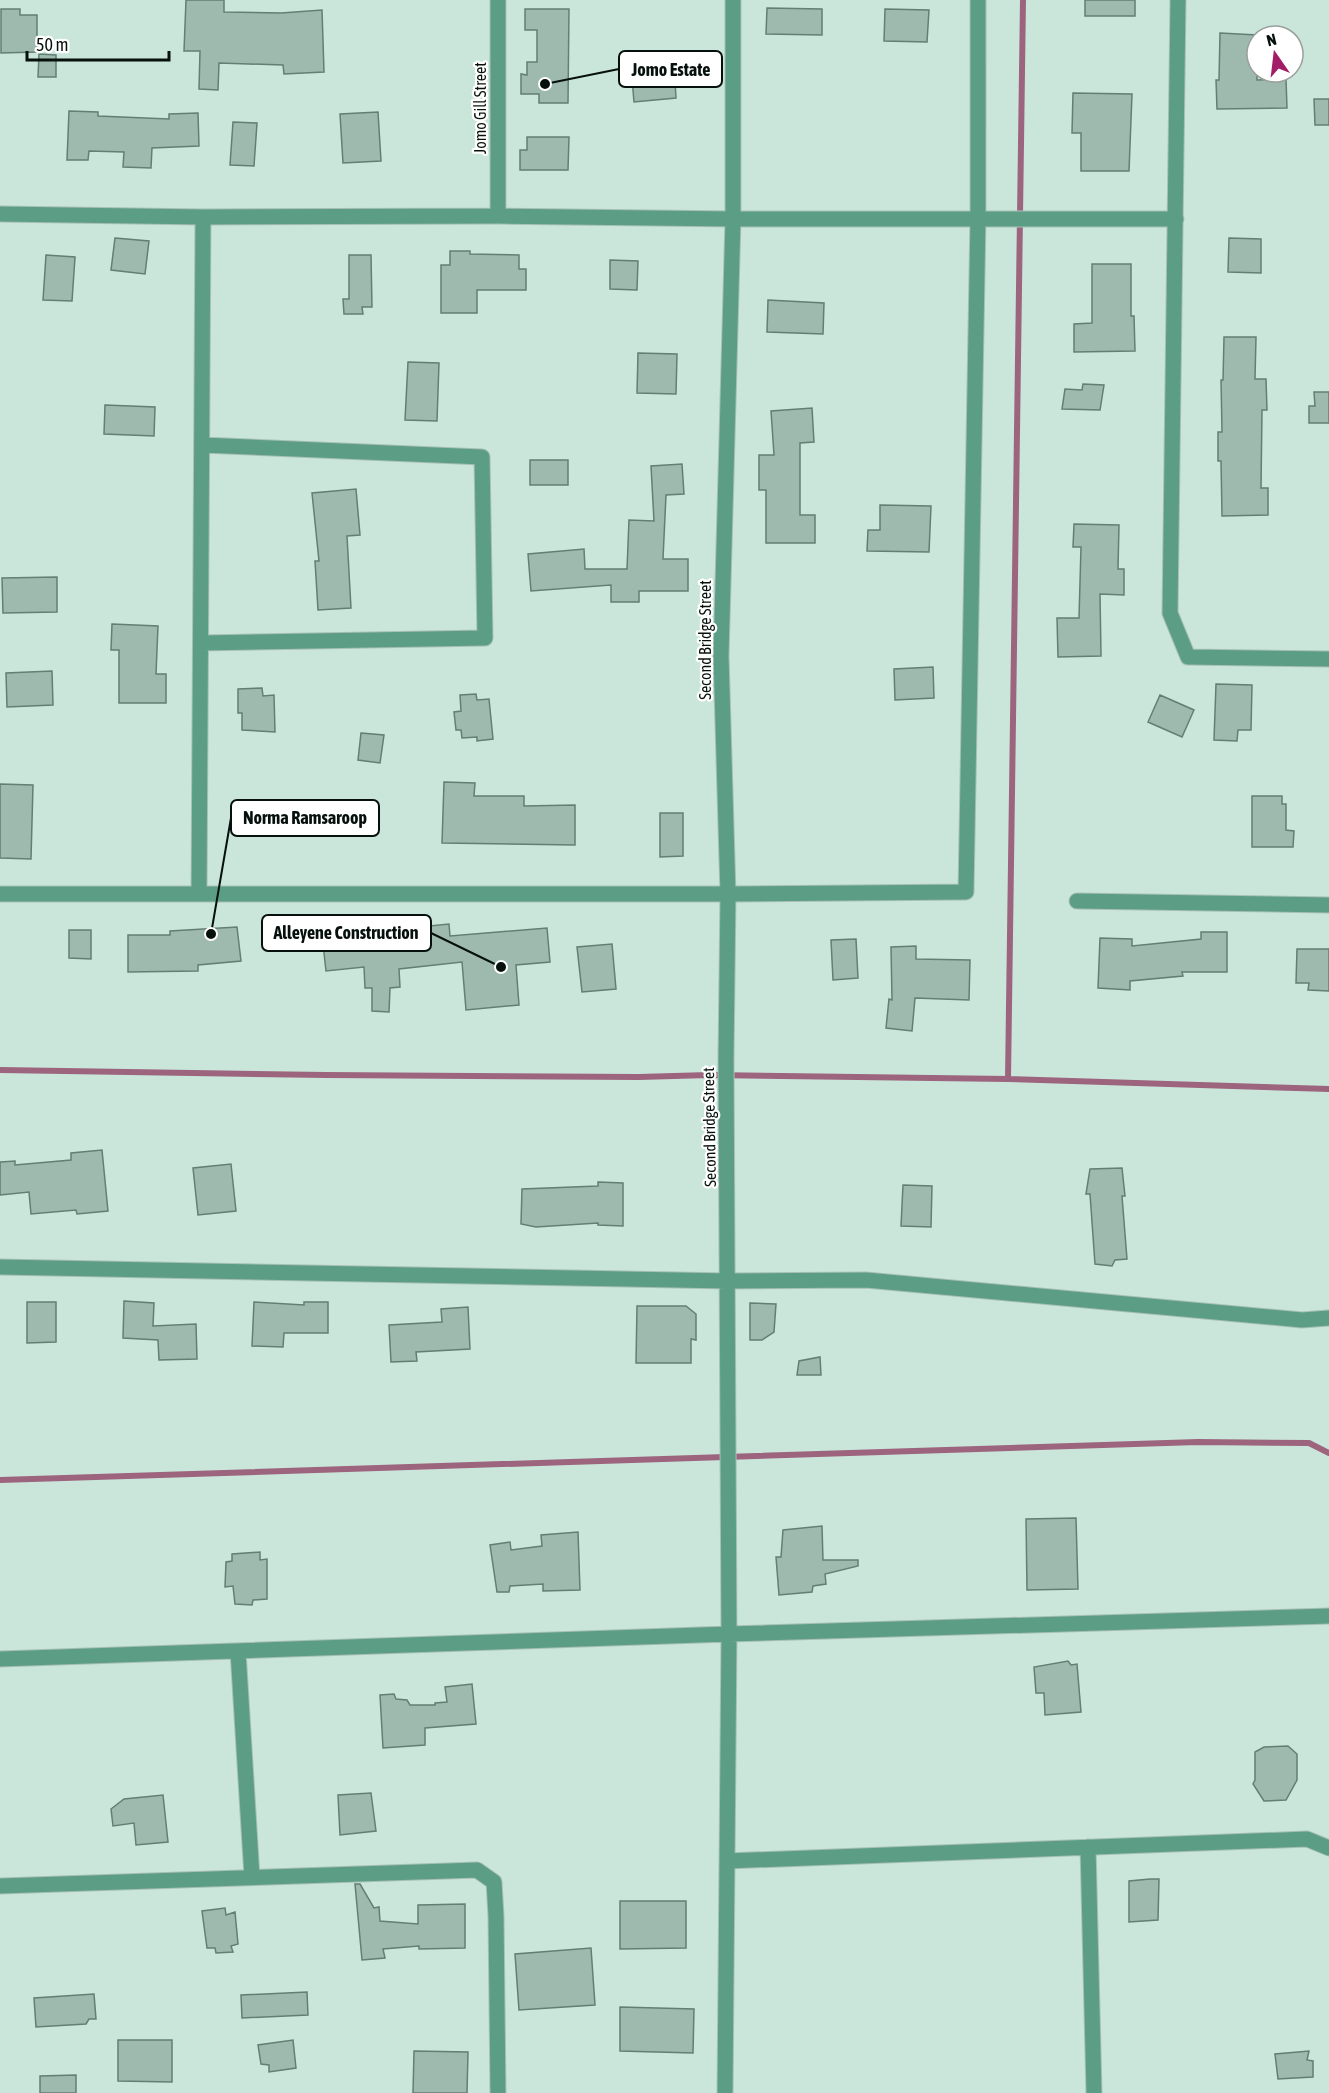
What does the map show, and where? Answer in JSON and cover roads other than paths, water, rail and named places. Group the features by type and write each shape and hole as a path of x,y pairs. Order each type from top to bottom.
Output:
{"street":[{"name":"Jomo Gill Street","path":"498,0 498,216"},
{"name":"Second Bridge Street","path":"725,2093 729,1634 726,1092 728,894 721,656 733,219 732,0"},
{"path":"0,894 966,892 978,218 978,0"},
{"path":"1178,0 1170,613 1188,657 1329,659"},
{"path":"0,214 203,218 498,216 733,219 1176,219"},
{"path":"199,894 203,218"},
{"path":"201,643 485,638 482,457 202,445"},
{"path":"1077,901 1329,905"},
{"path":"0,1267 728,1281 866,1280 1302,1320 1329,1318"},
{"path":"0,1659 1329,1616"},
{"path":"238,1651 252,1877"},
{"path":"727,1861 1307,1839 1329,1848"},
{"path":"1088,1847 1094,2093"},
{"path":"0,1886 477,1870 494,1882 498,2093"}],"waterway":[{"path":"1008,1079 1023,0"},
{"path":"0,1070 326,1075 639,1077 709,1075 1008,1079 1329,1089"},
{"path":"0,1480 1198,1442 1309,1443 1329,1453"}],"place":[{"name":"Jomo Estate","path":"545,84"},
{"name":"Norma Ramsaroop","path":"211,934"},
{"name":"Alleyene Construction","path":"501,967"}]}
